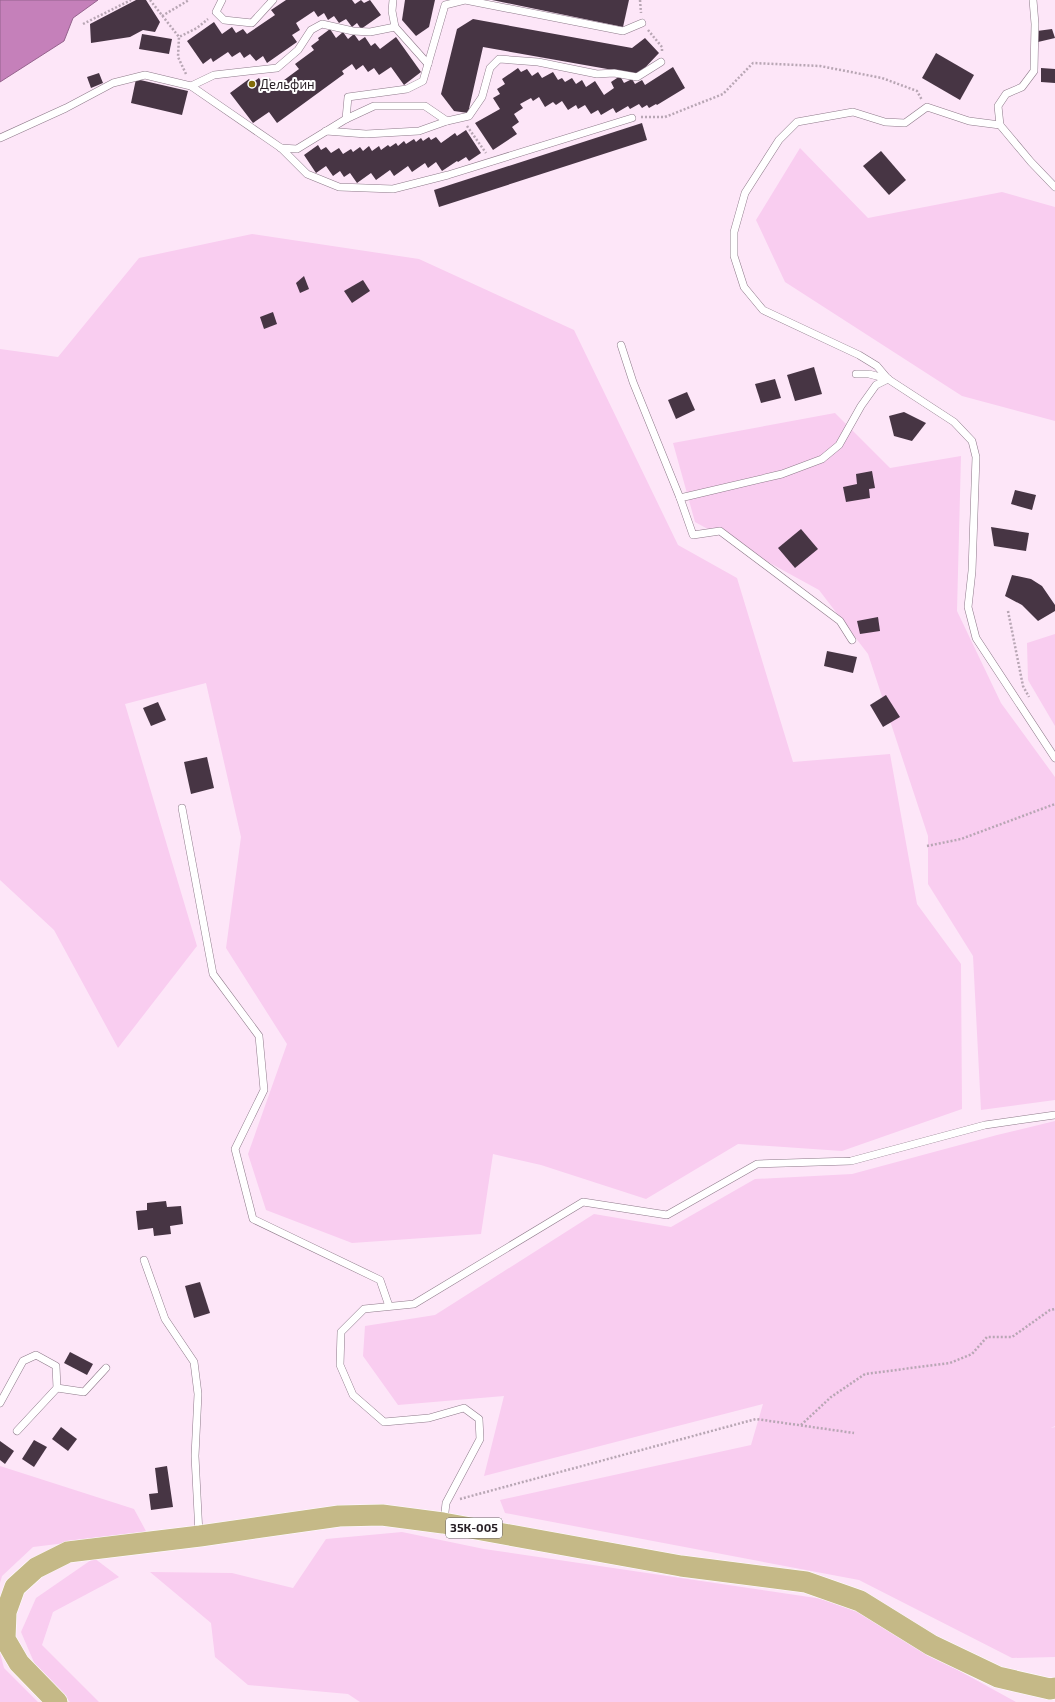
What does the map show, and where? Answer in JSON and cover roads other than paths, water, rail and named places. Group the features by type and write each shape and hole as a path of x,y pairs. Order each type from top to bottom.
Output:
{"main road":[{"name":"35К-005","path":"57,1702 19,1663 5,1639 6,1612 15,1587 36,1568 68,1552 200,1536 339,1516 444,1513 681,1566 806,1582 860,1601 931,1645 998,1678 1050,1689 1055,1688"}],"lane":[{"path":"222,0 216,12 224,20 252,23 274,0"},
{"path":"393,0 392,11 395,27 428,64"},
{"path":"346,119 348,96 407,89 423,81 445,5 465,0 623,31 642,23"},
{"path":"1033,0 1035,24 1033,46 1034,71 1022,87 1006,94 998,106 1000,125 1031,162 1055,187"},
{"path":"191,86 214,75 277,68 298,50 311,30 322,24 353,31 370,32 395,27"},
{"path":"326,131 366,134 419,131 469,116 482,97 490,68 499,59 538,62 597,74 614,73 637,77 661,62"},
{"path":"0,138 66,108 113,82 145,74 191,86 281,148 307,174 339,188 393,189 448,175 632,118"},
{"path":"281,148 297,149 346,119 374,106 425,106 447,122"},
{"path":"1000,125 969,121 927,107 905,123 885,122 853,112 797,122 779,140 745,193 734,232 734,256 744,286 763,310 859,355 877,366 888,379 954,422 972,441 976,457 972,571 968,607 976,638 1055,758"},
{"path":"621,345 633,382 680,498 693,535 720,531 840,621 852,640"},
{"path":"856,374 869,374 888,379"},
{"path":"680,498 782,474 822,459 839,445 861,406 876,385 888,379"},
{"path":"182,808 213,974 259,1036 264,1090 235,1149 253,1219 380,1280 389,1306"},
{"path":"444,1513 480,1439 479,1419 464,1408 429,1418 384,1422 353,1395 340,1365 341,1332 364,1309 414,1304 583,1202 667,1215 757,1164 851,1161 985,1124 1055,1115"},
{"path":"144,1260 165,1319 194,1362 198,1394 195,1456 200,1536"},
{"path":"0,1402 23,1361 36,1355 56,1366 57,1388 17,1431"},
{"path":"57,1388 84,1392 106,1368"}],"place":[{"name":"Дельфин","path":"252,84"}]}
